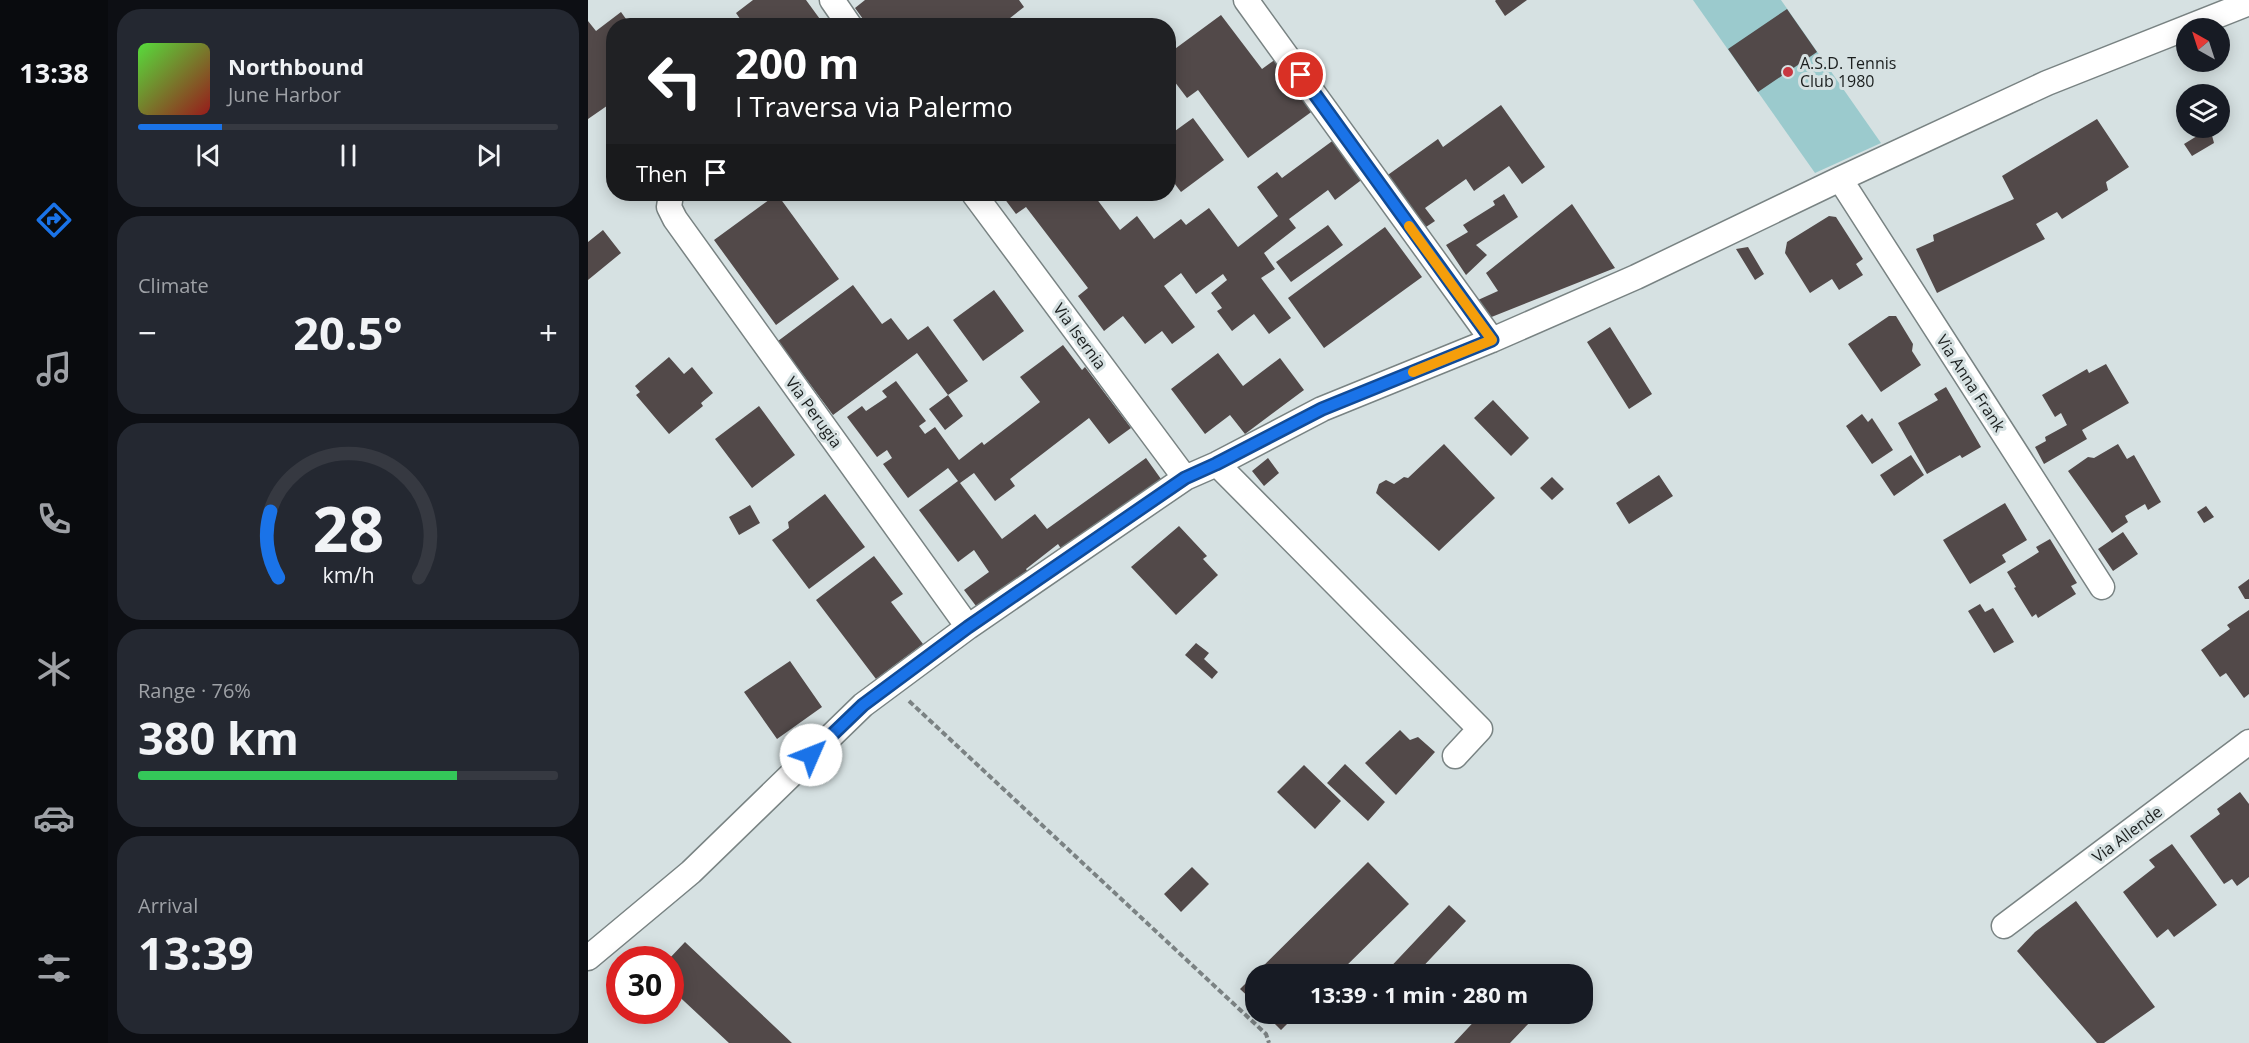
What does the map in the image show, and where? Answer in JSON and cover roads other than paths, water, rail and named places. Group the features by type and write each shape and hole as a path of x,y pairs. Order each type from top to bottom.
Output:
{"street":[{"path":"832,0 844,18"},
{"path":"1246,0 1492,340"},
{"path":"588,958 691,872 863,705 968,627 1185,478 1322,409 1492,340 1636,277 2047,83 2249,3"},
{"name":"Via Anna Frank","path":"1840,179 2102,587"},
{"name":"Via Perugia","path":"670,201 669,207 675,219 968,627"},
{"name":"Via Isernia","path":"980,201 1185,478"},
{"path":"1216,464 1480,729 1455,756"},
{"name":"Via Allende","path":"2004,926 2249,742"}],"place":[{"name":"A.S.D. Tennis Club 1980","path":"1788,72"}]}
